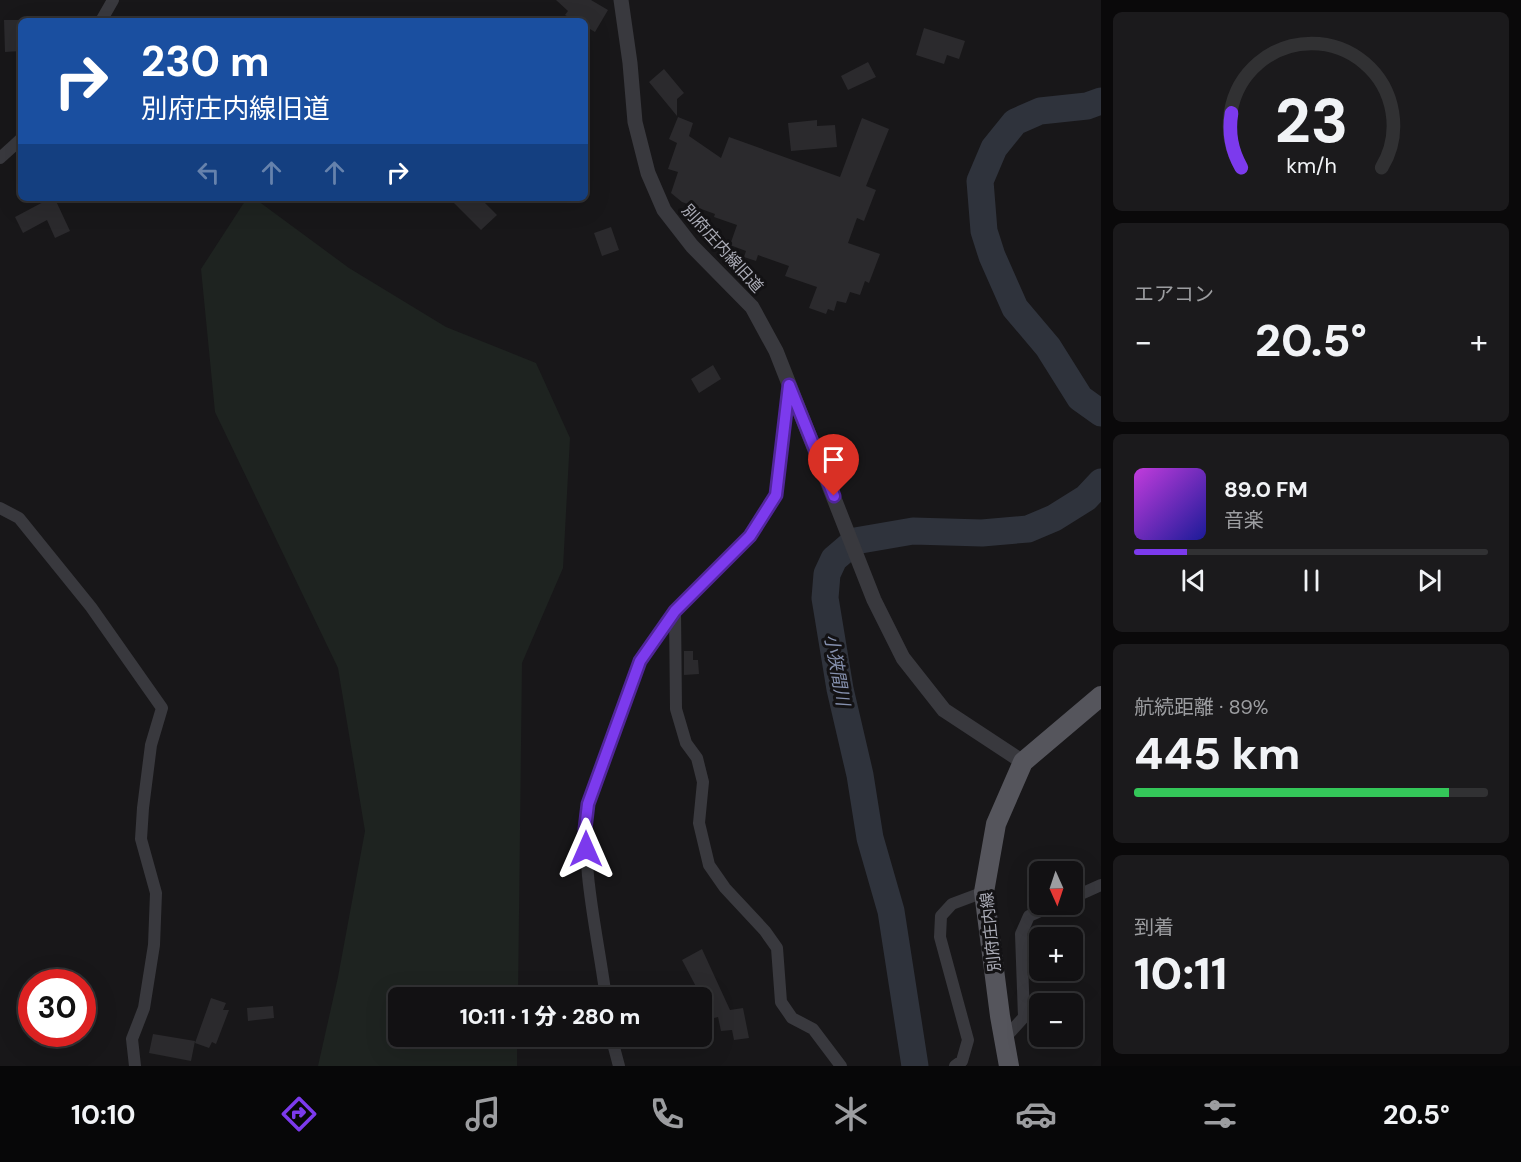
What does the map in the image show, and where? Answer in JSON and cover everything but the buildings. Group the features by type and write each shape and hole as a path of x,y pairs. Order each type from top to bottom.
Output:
{"main road":[{"name":"別府庄内線","path":"1009,1066 984,892 996,824 1023,762 1101,696"}],"street":[{"path":"103,18 113,0"},
{"name":"別府庄内線旧道","path":"621,0 635,122 648,173 664,210 692,246 752,307 776,351 874,600 903,658 944,710 1023,762"},
{"path":"0,158 18,142"},
{"path":"604,987 590,888 585,829 588,804 640,661 675,611 750,536 776,495 789,385"},
{"path":"0,508 19,518 91,607 162,708 151,745 143,808 141,839 156,893 154,945 144,1008 132,1039 135,1066"},
{"path":"675,611 676,709 686,743 697,758 703,782 699,823 709,865 725,888 765,931 777,948 781,1002 792,1018 813,1029 841,1066"},
{"path":"1083,893 1101,885"},
{"path":"955,1066 962,1061 968,1040 940,937 941,916 952,904 984,892"},
{"path":"1004,1039 1024,1017 1022,934 1031,915"},
{"path":"614,1047 619,1066"}],"shaded area":[{"path":"245,201 258,201 349,268 446,327 536,363 570,438 563,568 522,663 518,987 388,987 388,1047 517,1047 517,1066 318,1066 338,977 365,831 338,668 215,412 201,269"}],"waterway":[{"name":"小狭間川","path":"1101,101 1087,106 1040,111 1015,122 994,148 980,181 984,231 992,256 1015,308 1048,347 1080,398 1101,413"},
{"name":"小狭間川","path":"915,1066 891,911 870,838 860,775 840,689 825,598 827,574 834,559 855,541 913,531 982,533 1028,529 1054,518 1086,498 1101,482"}],"route":[{"path":"586,849 585,829 588,804 640,661 675,611 750,536 776,495 789,385 834,496"}]}
